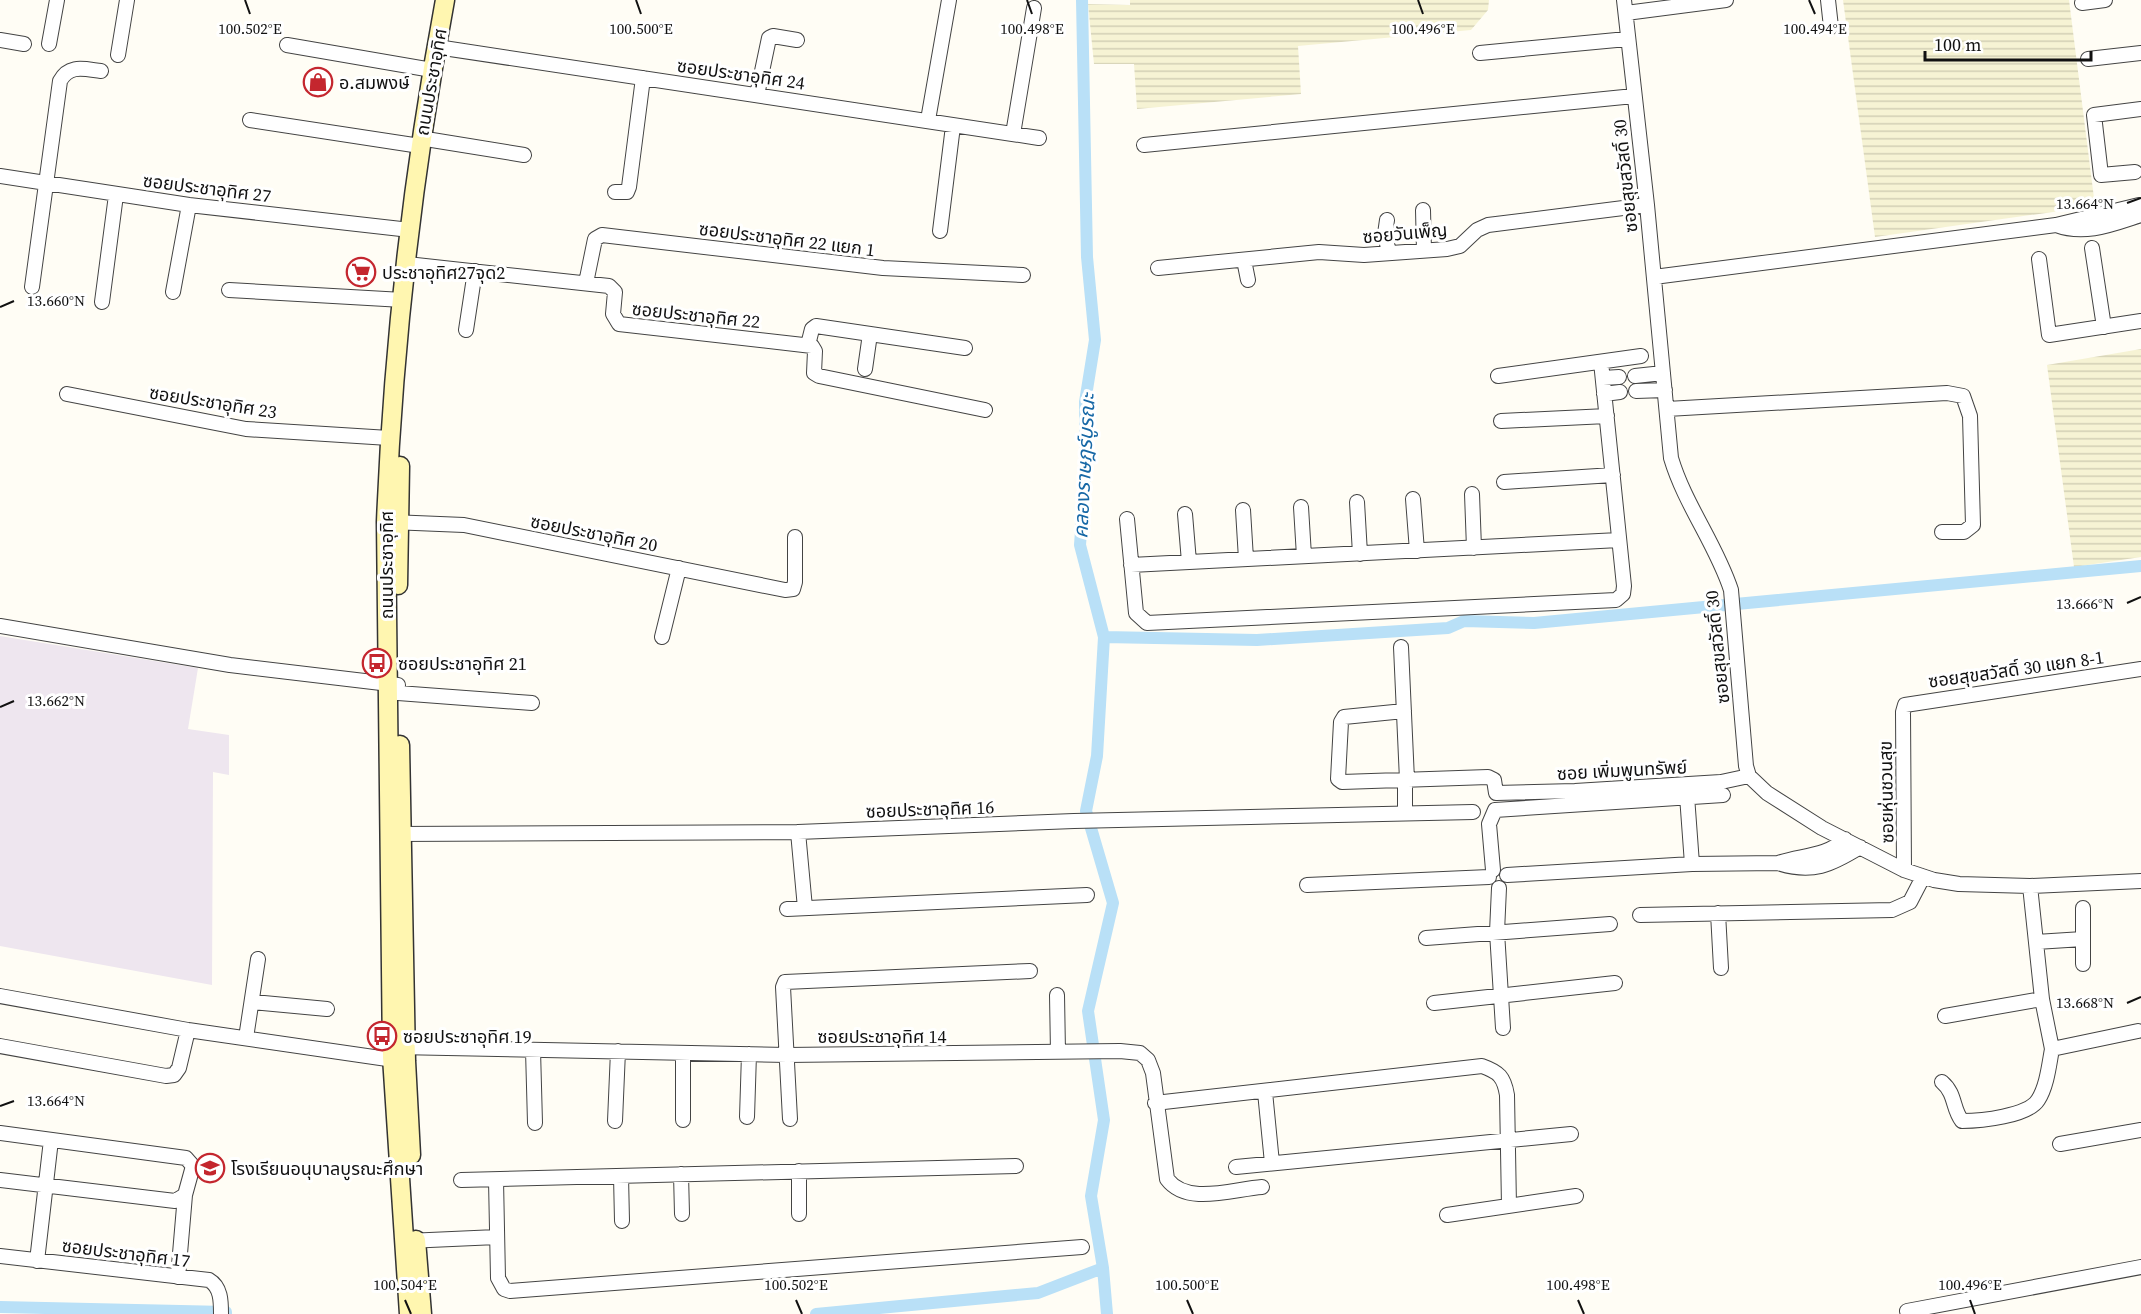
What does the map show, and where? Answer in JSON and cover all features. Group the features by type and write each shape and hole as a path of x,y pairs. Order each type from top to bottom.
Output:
{"main road":[{"name":"ถนนประชาอุทิศ","path":"409,1314 410,1241 399,1054 393,522 389,438 403,300 412,265 410,230 442,48 445,0"},
{"name":"ถนนประชาอุทิศ","path":"393,522 412,265 432,70 442,48 456,0"},
{"name":"ถนนประชาอุทิศ","path":"410,1241 422,1314"}],"street":[{"path":"50,44 57,0"},
{"path":"118,55 127,0"},
{"path":"928,120 949,0"},
{"path":"1625,6 1726,0"},
{"path":"1828,0 1831,27"},
{"path":"2082,3 2105,0"},
{"name":"ซอยสุขสวัสดิ์ 30","path":"1625,6 1675,470 1731,590 1736,626 1744,746 1749,776"},
{"path":"1013,134 1034,8"},
{"path":"757,95 769,38 773,36 797,40"},
{"path":"1480,53 1627,39"},
{"path":"0,40 24,44"},
{"path":"287,45 432,70"},
{"name":"ซอยประชาอุทิศ 24","path":"442,48 1039,138"},
{"path":"2088,59 2141,53"},
{"path":"32,287 60,81 65,72 71,69 101,71"},
{"path":"615,192 627,192 629,187 643,78"},
{"path":"1144,145 1634,96"},
{"path":"2135,172 2101,175 2094,115 2141,109"},
{"path":"249,120 524,155"},
{"path":"940,231 953,126"},
{"name":"ซอยประชาอุทิศ 27","path":"0,176 189,205 410,230"},
{"path":"102,302 116,195"},
{"path":"173,292 189,205"},
{"name":"ซอยวันเพ็ญ","path":"1158,268 1319,252 1355,255 1424,251 1460,246 1477,230 1488,225 1647,205"},
{"path":"1654,277 2056,225 2141,207"},
{"path":"1423,210 1424,251"},
{"path":"1387,220 1385,234 1389,253"},
{"name":"ซอยประชาอุทิศ 22 แยก 1","path":"586,284 594,239 602,235 883,268 1023,275"},
{"path":"2092,248 2104,327"},
{"path":"2039,259 2049,335 2141,321"},
{"path":"1244,260 1248,280"},
{"name":"ซอยประชาอุทิศ 22","path":"412,265 613,288 615,292 613,314 619,324 807,345"},
{"path":"466,330 475,271"},
{"path":"229,290 403,300"},
{"path":"965,348 816,326 812,329 807,345 815,351 814,373 819,376 985,411"},
{"path":"865,369 870,334"},
{"path":"1498,376 1641,356"},
{"path":"1127,519 1136,613 1147,623 1616,600 1623,594 1601,363"},
{"path":"1635,376 1663,373"},
{"path":"1603,378 1619,377"},
{"path":"1636,391 1665,390"},
{"path":"1604,394 1620,393"},
{"path":"1667,409 1947,393 1963,396 1970,416 1973,525 1964,532 1942,531"},
{"name":"ซอยประชาอุทิศ 23","path":"67,394 246,429 389,438"},
{"path":"1501,421 1607,416"},
{"path":"1504,482 1612,475"},
{"path":"1472,494 1474,548"},
{"path":"1413,499 1417,551"},
{"path":"1356,502 1360,554"},
{"path":"1301,507 1304,556"},
{"path":"1243,510 1246,559"},
{"path":"1185,514 1189,562"},
{"name":"ซอยประชาอุทิศ 20","path":"393,522 464,525 785,590 793,589 795,537"},
{"path":"1131,565 1619,540"},
{"path":"662,638 680,568"},
{"path":"0,626 230,665 394,688 532,703"},
{"path":"1401,647 1405,813"},
{"name":"ซอยสุขสวัสดิ์ 30 แยก 8-1","path":"1903,712 1905,705 1911,702 2141,669"},
{"path":"1404,711 1344,717 1341,722 1338,774 1342,782 1406,782"},
{"name":"ซอยหุ่นชวนสุข","path":"1903,712 1904,870"},
{"path":"1749,776 1777,799 1845,839 1904,870 1923,877 1959,884 2030,886 2141,881"},
{"name":"ซอย เพิ่มพูนทรัพย์","path":"1406,782 1488,777 1494,780 1496,793 1677,785 1736,780 1749,776"},
{"path":"1499,888 1491,885 1489,824 1495,810 1723,795"},
{"path":"1687,796 1692,864"},
{"name":"ซอยประชาอุทิศ 16","path":"395,834 798,832 1074,821 1473,812"},
{"path":"798,832 805,908"},
{"path":"1778,863 1796,856 1829,852 1845,839"},
{"path":"1307,885 1491,874 1501,869 1507,875 1692,864 1778,863 1796,869 1822,866 1860,847"},
{"path":"1499,888 1506,884 1507,875"},
{"path":"1640,915 1892,909 1910,902 1923,877"},
{"path":"1942,1082 1951,1090 1957,1115 1962,1121 2020,1112 2032,1107 2039,1099 2052,1049 2042,999 2030,886"},
{"path":"1499,888 1497,932 1503,1028"},
{"path":"787,909 1086,895"},
{"path":"2083,908 2083,964"},
{"path":"1718,913 1721,968"},
{"path":"1426,938 1610,924"},
{"path":"2036,942 2083,939"},
{"path":"246,1038 258,959"},
{"path":"790,1119 785,982 1030,971"},
{"path":"1434,1003 1615,983"},
{"path":"1058,995 1058,1052"},
{"path":"0,996 188,1030 399,1054"},
{"path":"1945,1016 2042,999"},
{"path":"253,1002 327,1009"},
{"path":"0,1046 166,1076 174,1075 179,1068 188,1030"},
{"path":"2052,1049 2138,1031"},
{"path":"533,1050 535,1123"},
{"name":"ซอยประชาอุทิศ 14","path":"399,1054 533,1050 749,1054 1088,1051 1140,1053 1148,1060 1153,1073 1155,1103 1167,1179 1173,1187 1192,1194 1262,1187"},
{"path":"615,1121 618,1051"},
{"path":"682,1120 683,1053"},
{"path":"747,1118 749,1054"},
{"path":"1155,1103 1482,1066 1498,1071 1504,1081 1507,1095 1506,1140 1509,1206"},
{"path":"1265,1092 1272,1163"},
{"path":"2060,1144 2141,1130"},
{"path":"0,1133 186,1158 193,1166 185,1195 178,1277"},
{"path":"1236,1167 1571,1134"},
{"path":"38,1261 51,1140"},
{"path":"461,1180 1016,1166"},
{"path":"799,1171 799,1214"},
{"path":"681,1174 682,1214"},
{"path":"621,1176 622,1221"},
{"path":"0,1180 175,1200 185,1195"},
{"path":"496,1180 498,1278 504,1289 517,1291 625,1280 798,1270 1082,1246"},
{"path":"1447,1215 1576,1196"},
{"path":"410,1241 497,1237"},
{"name":"ซอยประชาอุทิศ 17","path":"0,1256 178,1277 215,1284 221,1308"},
{"path":"1907,1311 2141,1267"}],"shaded area":[{"path":"1130,0 1489,0 1488,10 1471,30 1298,46 1301,94 1137,109 1134,64 1094,64 1088,4 1130,5"},
{"path":"1843,0 2069,0 2095,206 1875,237"},
{"path":"2141,349 2141,557 2074,567 2047,365"},
{"path":"0,636 198,668 188,729 229,735 229,775 213,772 212,985 0,946"}],"waterway":[{"name":"คลองราษฎร์บูรณะ","path":"1082,0 1087,257 1095,340 1085,402 1086,464 1080,545 1104,637 1097,756 1086,811 1113,903 1088,1011 1104,1120 1091,1196 1103,1268 1107,1314"},
{"path":"1104,637 1257,640 1448,628 1464,621 1534,623 2141,566"},
{"path":"816,1314 1038,1293 1103,1268"},
{"path":"0,1307 226,1312 226,1314"}],"place":[{"name":"อ.สมพงษ์","path":"318,82"},
{"name":"ประชาอุทิศ27จุด2","path":"361,272"},
{"name":"ซอยประชาอุทิศ 21","path":"377,663"},
{"name":"ซอยประชาอุทิศ 19","path":"382,1036"},
{"name":"โรงเรียนอนุบาลบูรณะศึกษา","path":"210,1168"}]}
